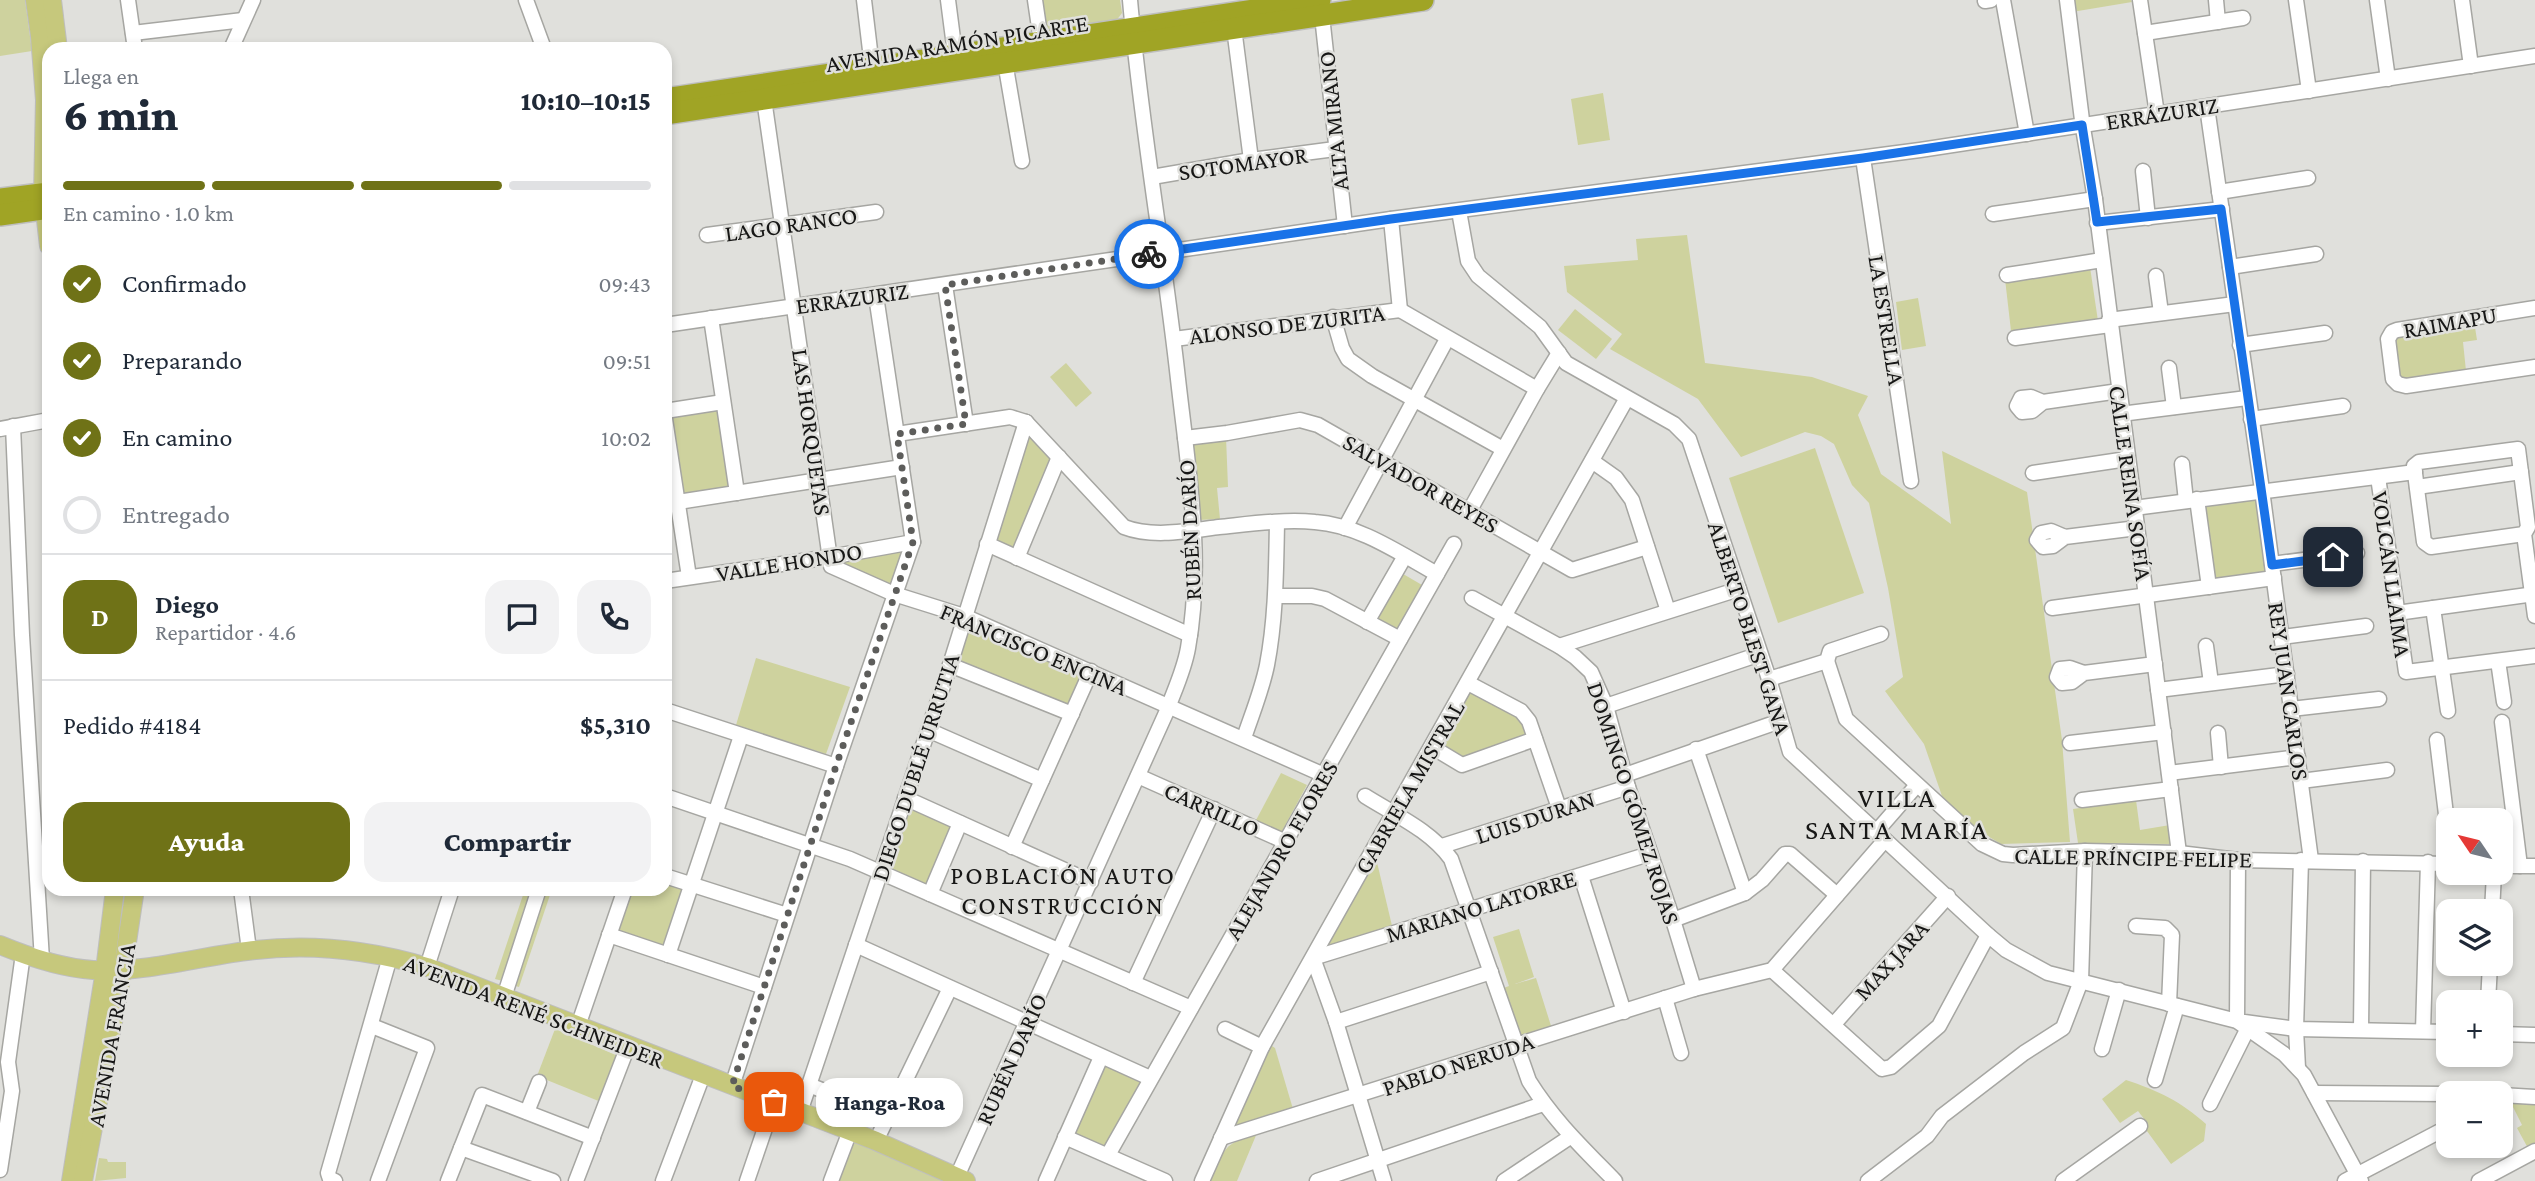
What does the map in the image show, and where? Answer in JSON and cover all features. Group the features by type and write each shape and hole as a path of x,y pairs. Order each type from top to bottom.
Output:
{"highway":[{"name":"AVENIDA RAMÓN PICARTE","path":"672,113 1005,62 1133,35 1321,8 1423,0"},
{"name":"AVENIDA RAMÓN PICARTE","path":"672,98 1041,41 1234,28 1321,8"},
{"path":"0,199 42,201"},
{"path":"0,215 42,202"}],"main road":[{"path":"35,0 42,70"},
{"path":"52,0 57,42"},
{"name":"AVENIDA FRANCIA","path":"114,970 115,896"},
{"name":"AVENIDA FRANCIA","path":"71,1181 91,1100 114,970 133,896"},
{"name":"AVENIDA RENÉ SCHNEIDER","path":"0,945 42,960 90,970 114,970 249,950 318,948 390,957 427,968 850,1131 959,1180"},
{"name":"AVENIDA FRANCIA","path":"83,1181 91,1100"}],"street":[{"path":"128,0 134,42"},
{"path":"234,42 253,0"},
{"path":"526,0 541,42"},
{"path":"864,0 872,67"},
{"path":"948,0 955,54"},
{"path":"1035,0 1041,41"},
{"name":"RUBÉN DARÍO","path":"959,1180 1169,705 1182,673 1190,635 1196,571 1194,530 1174,339 1130,0"},
{"path":"2003,0 2027,134"},
{"name":"CALLE REINA SOFÍA","path":"2067,0 2178,847"},
{"path":"2140,0 2157,114"},
{"path":"2216,0 2218,22"},
{"path":"2296,0 2309,91"},
{"path":"2377,0 2388,79"},
{"path":"2462,0 2471,66"},
{"name":"ALTA MIRANO","path":"1321,8 1345,226"},
{"path":"2145,33 2243,18"},
{"path":"133,33 243,20"},
{"path":"1234,28 1251,160"},
{"name":"ERRÁZURIZ","path":"672,324 1391,219 1863,158 2535,56"},
{"path":"1005,62 1022,160"},
{"name":"LAS HORQUETAS","path":"764,99 830,557"},
{"name":"REY JUAN CARLOS","path":"2207,107 2301,781 2306,860 2296,1029 2298,1068"},
{"name":"SOTOMAYOR","path":"1152,177 1335,149"},
{"name":"LA ESTRELLA","path":"1863,158 1911,481"},
{"path":"2143,171 2148,218"},
{"path":"2219,192 2308,178"},
{"path":"1993,214 2095,199"},
{"path":"2097,222 2221,209"},
{"name":"ALBERTO BLEST GANA","path":"1459,211 1468,261 1478,276 1540,327 1566,363 1674,424 1689,439 1769,679 1790,752 1988,935 2029,964 2048,973 2242,1024 2284,1054 2298,1068 2314,1093 2355,1179"},
{"name":"LAGO RANCO","path":"707,235 876,212"},
{"path":"1391,219 1400,310 1536,389"},
{"path":"2230,267 2316,254"},
{"path":"2007,275 2102,260"},
{"path":"2155,276 2161,313"},
{"path":"945,285 966,424"},
{"path":"732,1086 836,766 913,542 876,296"},
{"path":"2015,338 2161,313 2235,304"},
{"name":"RAIMAPU","path":"2535,308 2397,330 2392,332 2388,339 2393,379 2406,386 2535,367"},
{"name":"ALONSO DE ZURITA","path":"1174,339 1400,310"},
{"path":"1333,317 1348,359 1371,376 1503,449"},
{"path":"711,318 737,493"},
{"path":"2239,345 2325,334"},
{"path":"1345,528 1447,339"},
{"path":"1470,510 1536,389 1559,353"},
{"path":"2169,368 2174,407"},
{"path":"2043,402 2119,391"},
{"path":"2122,414 2247,397"},
{"name":"GABRIELA MISTRAL","path":"1202,1181 1262,1048 1627,398"},
{"path":"672,410 723,402"},
{"path":"2251,419 2343,406"},
{"path":"897,434 1010,417 1026,422 1124,527 1138,532 1316,522 1345,528 1437,574"},
{"name":"SALVADOR REYES","path":"1185,438 1300,420 1318,425 1573,570 1647,547"},
{"path":"42,421 7,428 42,960"},
{"name":"DIEGO DUBLÉ URRUTIA","path":"800,1112 950,665 1026,422"},
{"path":"2524,534 2431,547 2426,545 2414,466 2419,462 2518,449 2528,527 2524,534 2535,616"},
{"path":"1017,558 1059,457"},
{"path":"2033,473 2127,459"},
{"path":"1592,461 1616,478 1632,500 1668,611"},
{"path":"672,464 689,578"},
{"path":"2182,464 2209,587"},
{"path":"678,502 902,467"},
{"path":"2134,508 2378,477 2416,479 2521,472"},
{"name":"VOLCÁN LLAIMA","path":"2378,477 2406,672 2442,669"},
{"path":"1244,738 1266,667 1276,596 1277,523"},
{"path":"2065,537 2137,528"},
{"name":"VALLE HONDO","path":"672,580 913,542"},
{"path":"987,544 1190,635"},
{"name":"ALEJANDRO FLORES","path":"1108,1155 1454,544"},
{"path":"2052,608 2209,587 2357,554"},
{"path":"1367,622 1405,556"},
{"name":"FRANCISCO ENCINA","path":"830,557 831,566 894,594 964,616 1324,775"},
{"path":"1559,646 1739,589"},
{"path":"2397,613 2533,594"},
{"path":"1276,596 1312,596 1325,599 1400,639"},
{"name":"DOMINGO GÓMEZ ROJAS","path":"1472,598 1559,646 1591,672 1606,706 1626,781 1694,989"},
{"path":"2433,608 2448,711"},
{"path":"2282,637 2366,626"},
{"path":"1769,679 1827,661 1830,651 1881,634"},
{"path":"2206,646 2211,683"},
{"path":"1606,706 1760,654"},
{"path":"2442,669 2535,656"},
{"name":"CALLE PRÍNCIPE FELIPE","path":"1827,661 1846,719 1991,850 2013,855 2178,847 2238,860 2436,863"},
{"path":"2498,661 2504,702"},
{"path":"2084,673 2155,664"},
{"path":"950,665 1072,714"},
{"path":"1012,847 1091,671"},
{"path":"2158,690 2287,674"},
{"path":"1468,683 1521,710 1529,721 1559,808"},
{"path":"2291,709 2379,698"},
{"path":"672,712 836,766"},
{"name":"LUIS DURAN","path":"1443,846 1559,808 1696,749 1780,720"},
{"path":"2502,722 2528,866"},
{"path":"928,730 1042,780"},
{"path":"2070,743 2164,732"},
{"path":"2218,733 2221,767"},
{"path":"668,955 741,736"},
{"path":"1432,747 1462,765 1535,739"},
{"path":"2437,740 2445,808"},
{"path":"1696,749 1745,893"},
{"path":"2169,774 2298,757"},
{"path":"2301,781 2387,770"},
{"name":"CARRILLO","path":"1138,776 1286,842"},
{"path":"1917,785 1837,895 1772,970 1882,1069 1891,1067 1939,1026 1988,935"},
{"path":"2082,800 2171,789"},
{"path":"1365,796 1443,846 1451,859 1471,910 1529,1081 1570,1137 1613,1180"},
{"path":"672,798 811,845 881,872 1191,1008"},
{"path":"905,798 1091,882"},
{"path":"1133,983 1214,809"},
{"path":"930,894 960,823"},
{"path":"1868,1181 1927,1136 1942,1116 2024,1053 2063,1028 2081,981 2085,851"},
{"name":"MARIANO LATORRE","path":"1313,958 1650,854"},
{"path":"1673,920 1745,893 1762,880 1784,854 1790,854 1837,895"},
{"path":"2210,1104 2242,1024 2238,860"},
{"path":"2361,1029 2363,861"},
{"path":"2423,1031 2428,862"},
{"path":"1581,876 1624,1012"},
{"path":"672,878 788,915"},
{"path":"243,896 249,950"},
{"path":"427,968 450,896"},
{"path":"504,998 537,896"},
{"path":"578,1026 623,896"},
{"name":"MAX JARA","path":"1834,1024 1948,896"},
{"path":"2136,926 2165,928 2172,934 2173,1005 2155,1080"},
{"path":"609,935 764,987"},
{"path":"856,945 1150,1078"},
{"path":"0,1170 8,1062 23,954"},
{"path":"335,1181 330,1180 328,1173 390,957"},
{"path":"1313,958 1336,1022 1384,1181"},
{"name":"PABLO NERUDA","path":"1221,1138 1694,989 1772,970"},
{"path":"1336,1022 1490,972"},
{"path":"876,1142 950,988"},
{"path":"2102,1049 2119,990"},
{"path":"1665,998 1681,1053"},
{"path":"2242,1024 2296,1029 2436,1032"},
{"path":"372,1026 427,1048 378,1181"},
{"path":"1225,1029 1262,1048"},
{"path":"2513,1034 2535,1035"},
{"path":"576,1181 628,1045"},
{"path":"1046,1181 1101,1057"},
{"path":"663,1181 703,1074"},
{"path":"527,1112 539,1082"},
{"path":"809,1085 887,1116"},
{"path":"2314,1093 2436,1094"},
{"path":"448,1181 482,1095 593,1138"},
{"path":"2513,1096 2535,1097"},
{"path":"747,1181 774,1102"},
{"path":"1317,1181 1544,1104"},
{"path":"2063,1181 2140,1126"},
{"path":"831,1181 850,1131"},
{"path":"2355,1179 2436,1134"},
{"path":"1065,1137 1165,1181"},
{"path":"1504,1181 1570,1137"},
{"path":"461,1148 553,1181"},
{"path":"2479,1181 2535,1150"}],"green space":[{"path":"0,0 25,0 32,51 0,56"},
{"path":"1039,0 1120,0 1122,13 1116,21 1049,32 1041,26"},
{"path":"2071,0 2131,0 2132,2 2072,12"},
{"path":"1603,93 1610,140 1578,145 1571,99"},
{"path":"1687,235 1705,363 1812,377 1868,396 1858,415 1881,474 1951,524 1942,451 2027,492 2062,740 2070,842 2001,844 1974,828 1942,796 1924,744 1885,691 1903,677 1888,588 1869,503 1852,485 1834,444 1821,436 1805,432 1741,457 1698,399 1610,349 1622,334 1567,292 1564,266 1638,260 1636,239"},
{"path":"2090,267 2098,321 2011,331 2005,279"},
{"path":"1918,298 1926,346 1902,350 1896,302"},
{"path":"1575,309 1612,339 1596,359 1558,330"},
{"path":"2474,321 2477,340 2463,342 2466,371 2408,379 2401,379 2397,374 2393,338"},
{"path":"1066,363 1092,393 1076,407 1050,377"},
{"path":"718,405 731,488 681,497 672,440 672,413"},
{"path":"1027,429 1055,460 1018,553 990,541"},
{"path":"1226,437 1228,487 1217,488 1220,519 1198,520 1189,442"},
{"path":"1815,448 1864,593 1778,623 1729,478"},
{"path":"2250,498 2256,501 2265,571 2261,576 2219,582 2212,578 2204,510 2209,504"},
{"path":"902,550 892,584 888,587 838,566 838,559"},
{"path":"1398,571 1422,585 1397,630 1372,617"},
{"path":"967,623 1081,674 1067,707 954,661"},
{"path":"756,658 850,687 826,754 736,725"},
{"path":"1471,687 1517,712 1526,736 1461,759 1437,746"},
{"path":"1281,773 1307,785 1280,835 1254,824"},
{"path":"2136,800 2140,830 2170,825 2172,844 2078,843 2073,809"},
{"path":"908,806 954,826 930,887 887,870"},
{"path":"1376,858 1393,930 1328,951 1325,947"},
{"path":"672,884 684,888 664,951 613,935 627,896 672,896"},
{"path":"523,896 531,896 503,981 495,979"},
{"path":"542,896 550,896 519,987 512,985"},
{"path":"1519,929 1534,977 1515,984 1536,978 1552,1029 1522,1038 1514,1035 1501,989 1509,986 1493,937"},
{"path":"555,1029 618,1056 601,1102 537,1076"},
{"path":"1269,1044 1275,1048 1293,1109 1237,1127 1233,1122"},
{"path":"1103,1061 1143,1079 1106,1150 1071,1134"},
{"path":"2126,1080 2169,1098 2196,1116 2206,1124 2204,1141 2171,1164 2144,1127 2148,1124 2138,1111 2120,1123 2102,1099"},
{"path":"2513,1099 2535,1100 2535,1146 2529,1150 2517,1128 2522,1125 2513,1107"},
{"path":"1257,1133 1237,1181 1210,1181 1226,1149"},
{"path":"855,1138 943,1176 941,1181 838,1181"},
{"path":"99,1158 107,1159 108,1162 126,1162 126,1178 95,1181"}],"way so far":[{"path":"774,1102 732,1086 836,766 913,542 897,434 966,424 945,285 1149,254"}],"place":[{"name":"Hanga-Roa","path":"774,1102"}],"district":[{"name":"VILLA SANTA MARÍA","path":"1897,813"},
{"name":"POBLACIÓN AUTO CONSTRUCCIÓN","path":"1063,890"}],"route":[{"path":"1149,254 1391,219 1863,158 2082,125 2097,222 2221,209 2272,565 2333,557"}]}
